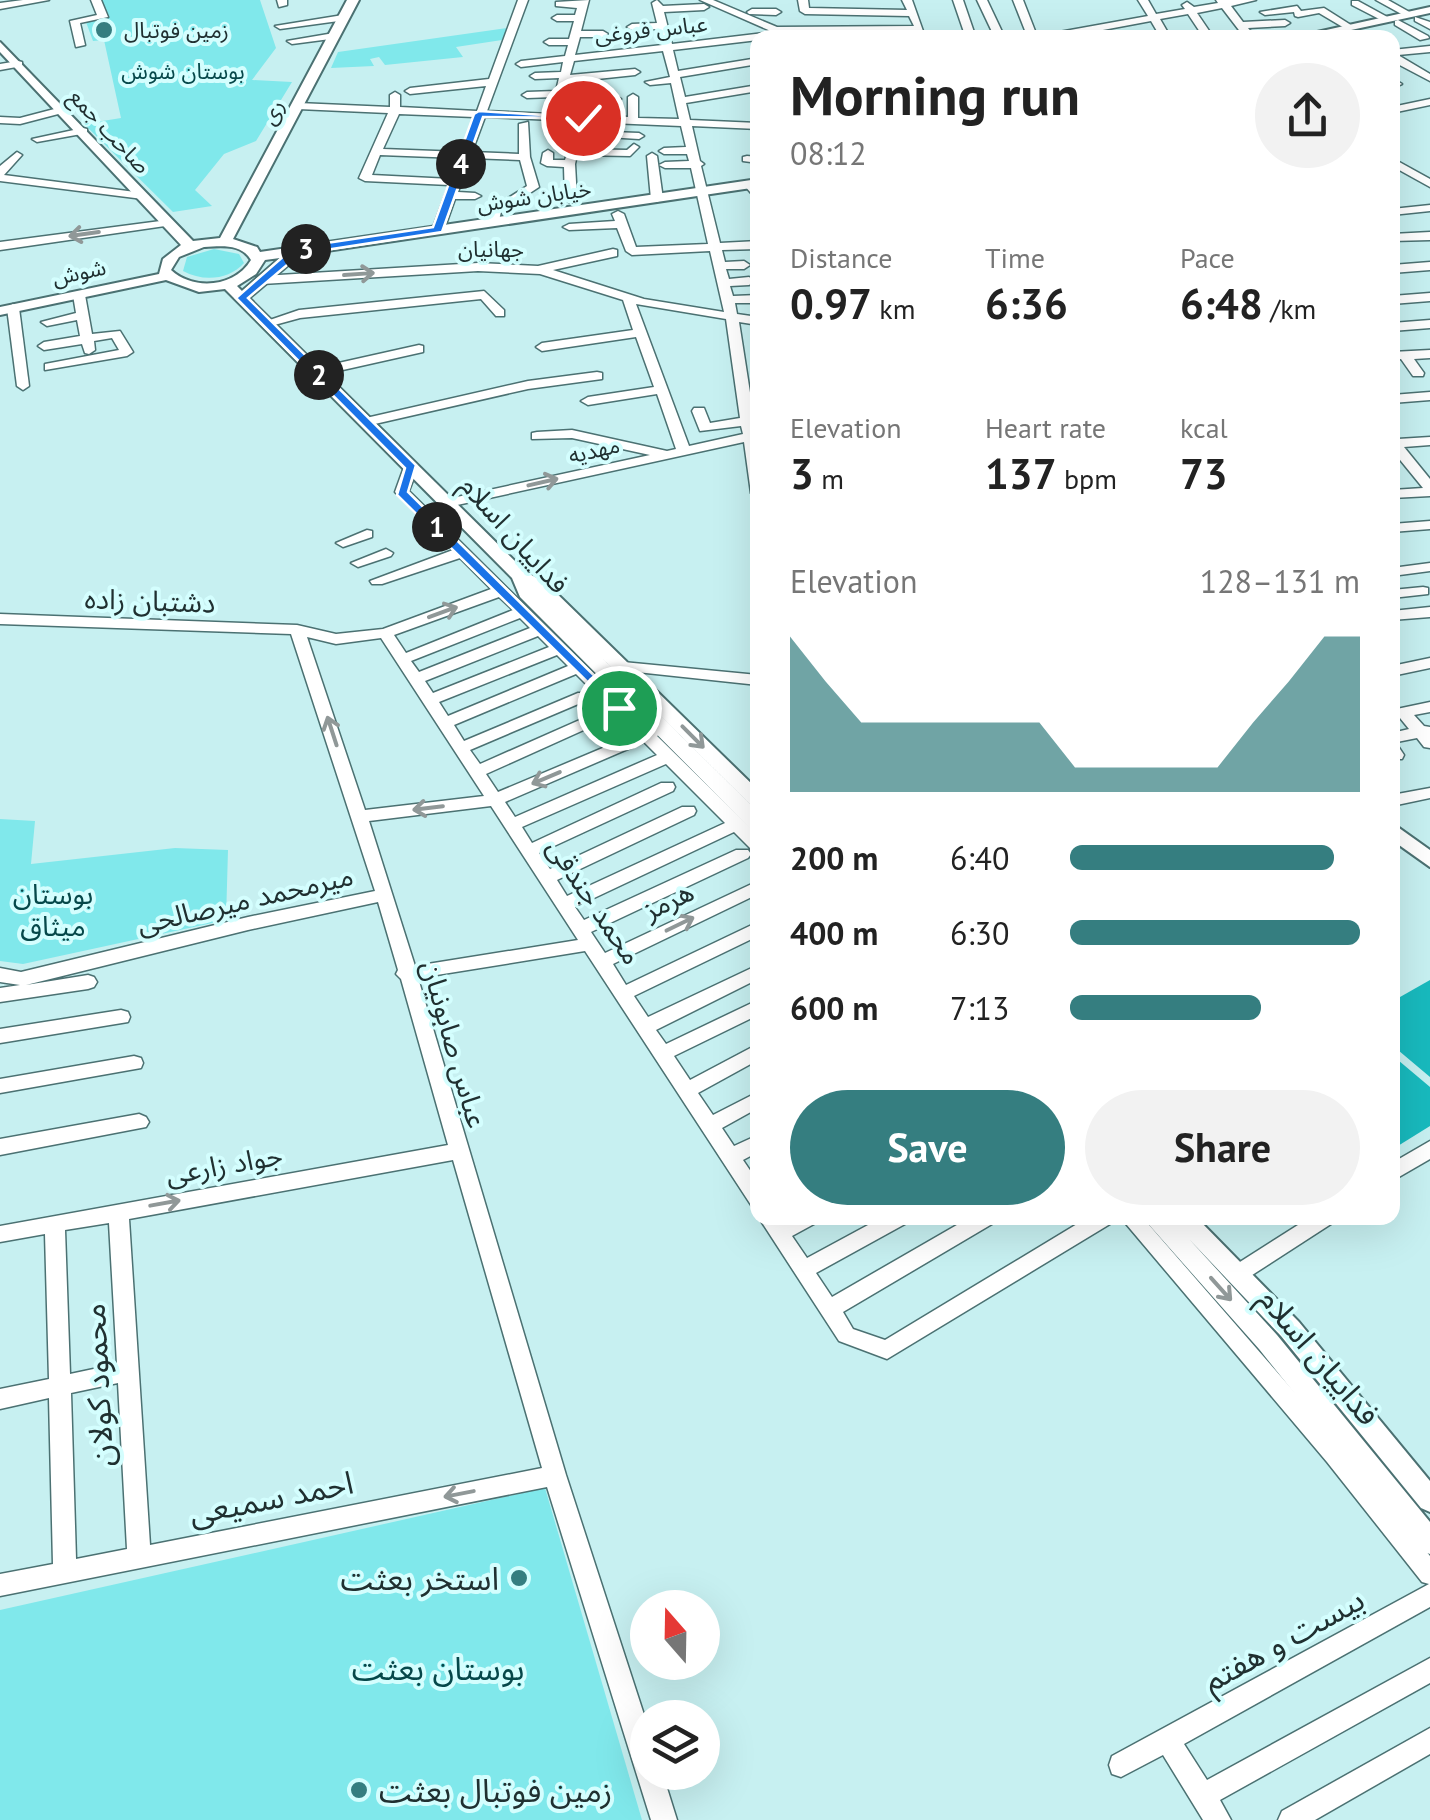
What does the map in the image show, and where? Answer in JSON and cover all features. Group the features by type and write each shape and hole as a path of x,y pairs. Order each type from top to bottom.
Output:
{"main road":[{"name":"ری","path":"224,242 352,0"},
{"path":"1334,30 1410,19"},
{"path":"1359,30 1410,19"},
{"name":"صاحب جمع","path":"0,45 190,246"},
{"name":"خیابان شوش","path":"257,256 657,198 750,189"},
{"path":"171,226 212,234 238,220"},
{"path":"224,242 244,246 257,256 253,271 228,284 191,286 167,276 167,260 190,246 224,242"},
{"path":"241,298 296,251"},
{"name":"شوش","path":"6,310 167,276"},
{"name":"فداییان اسلام","path":"228,284 520,576 526,593 654,732 750,817"},
{"path":"520,576 540,586 750,793"},
{"path":"1400,835 1429,858"},
{"name":"فداییان اسلام","path":"1160,1225 1259,1347 1430,1542"},
{"path":"1190,1225 1239,1273 1430,1500"}],"street":[{"path":"2,2 44,0"},
{"path":"80,45 75,21 102,17 96,0"},
{"path":"438,230 523,0"},
{"path":"958,0 969,30"},
{"path":"982,0 996,30"},
{"path":"1028,0 1018,0 1030,30"},
{"path":"1143,0 1161,30"},
{"path":"1083,30 1251,0"},
{"path":"1381,0 1410,19 1427,44 1400,55"},
{"path":"1355,3 1410,19"},
{"path":"559,4 584,10"},
{"path":"703,5 707,24"},
{"path":"750,447 732,318 658,6 703,5 776,12"},
{"path":"804,5 877,24 913,13 928,5 935,18 913,13 897,15 877,24"},
{"path":"1222,6 1245,30"},
{"path":"1187,14 1240,24 1285,24 1268,7"},
{"path":"1268,7 1298,12 1321,10 1349,27"},
{"path":"556,18 584,10"},
{"path":"555,117 584,10"},
{"path":"752,11 779,30"},
{"path":"1092,13 1103,26"},
{"path":"280,26 299,27 343,18"},
{"path":"1066,19 1072,30"},
{"path":"1404,40 1410,19"},
{"name":"عباس فروغی","path":"822,30 877,24"},
{"path":"632,27 662,26"},
{"path":"512,29 532,30"},
{"path":"548,46 575,35 604,34"},
{"path":"292,41 334,36"},
{"name":"عباس فروغی","path":"521,64 548,46 570,58 622,69 689,41 750,37"},
{"path":"506,43 526,43"},
{"path":"1400,61 1430,78"},
{"path":"652,77 750,62"},
{"path":"0,67 18,64"},
{"path":"1413,68 1430,66"},
{"path":"535,76 596,82 622,69 635,72"},
{"path":"410,90 491,82"},
{"path":"682,101 750,89"},
{"path":"396,94 396,110 366,179 421,177 475,196"},
{"path":"527,94 616,99"},
{"path":"548,153 546,163 573,163 594,150 623,147 633,97"},
{"path":"1400,108 1430,102"},
{"path":"298,106 750,129"},
{"path":"348,126 360,109"},
{"path":"2,125 16,116 62,110"},
{"path":"571,200 573,163 583,118"},
{"path":"494,222 495,211 534,187 525,157 524,124"},
{"path":"37,139 83,131"},
{"path":"379,147 412,142"},
{"path":"379,147 525,157"},
{"path":"657,198 658,153 694,150"},
{"path":"0,176 17,156"},
{"path":"666,165 698,164"},
{"path":"1400,166 1430,184"},
{"path":"0,176 144,196"},
{"path":"655,180 673,178"},
{"path":"490,199 508,203"},
{"path":"1400,211 1430,208"},
{"path":"569,227 620,219 630,246"},
{"path":"0,246 171,226"},
{"path":"1400,238 1430,236"},
{"path":"630,246 666,239"},
{"path":"630,246 744,264"},
{"path":"694,260 750,248"},
{"name":"جهانیان","path":"541,270 613,252"},
{"path":"1400,268 1430,266"},
{"name":"جهانیان","path":"262,280 478,267 541,270 628,298 750,320"},
{"path":"724,283 750,282"},
{"path":"80,295 92,361"},
{"path":"267,323 299,314 484,295 500,313"},
{"path":"1400,299 1430,297"},
{"path":"628,298 684,451"},
{"path":"728,300 750,299"},
{"path":"6,310 22,386"},
{"path":"47,322 82,316"},
{"path":"1400,326 1430,324"},
{"path":"44,346 116,334 130,357 50,367"},
{"path":"542,347 638,334"},
{"path":"316,372 419,350"},
{"path":"1400,356 1430,354"},
{"path":"1400,357 1418,373"},
{"path":"366,422 452,400 597,376"},
{"path":"588,401 660,390"},
{"path":"1400,398 1430,396"},
{"path":"699,411 705,428 747,429"},
{"name":"مهدیه","path":"448,504 684,451 747,429"},
{"path":"537,436 572,434 668,454"},
{"path":"1400,443 1430,441"},
{"path":"1400,451 1428,483 1400,492"},
{"path":"405,974 586,937 750,850 736,824 668,757 654,732 619,708 402,492 411,467"},
{"path":"1400,527 1430,525"},
{"path":"343,543 367,534"},
{"path":"378,581 462,552"},
{"path":"358,563 386,553"},
{"path":"1400,571 1430,567"},
{"name":"دشتبان زاده","path":"0,619 298,630 336,639 385,633 501,591"},
{"path":"1400,593 1423,591"},
{"path":"404,659 522,612"},
{"path":"1400,615 1430,612"},
{"name":"عباس صابونیان","path":"298,630 385,895 405,974 555,1475 630,1713"},
{"path":"416,679 540,630"},
{"name":"محمد جندقی","path":"385,633 750,1185"},
{"path":"430,700 560,649"},
{"path":"1400,669 1430,663"},
{"path":"445,723 578,668"},
{"path":"623,668 750,679"},
{"path":"461,748 584,696"},
{"path":"1400,713 1430,707"},
{"path":"477,772 619,708"},
{"path":"1400,715 1427,735"},
{"path":"360,816 495,800 654,732"},
{"path":"1400,746 1427,735"},
{"path":"512,825 668,757"},
{"path":"529,851 667,787"},
{"path":"1400,799 1430,793"},
{"path":"546,878 688,811"},
{"path":"564,905 736,824"},
{"name":"هرمز","path":"602,962 750,890"},
{"name":"میرمحمد میرصالحی","path":"0,976 21,979 220,933 276,914 385,895"},
{"path":"624,994 750,932"},
{"path":"646,1028 750,975"},
{"path":"0,995 88,982"},
{"path":"663,1054 750,1011"},
{"path":"0,1036 121,1017"},
{"path":"687,1090 750,1055"},
{"path":"0,1086 134,1063"},
{"path":"710,1125 750,1103"},
{"path":"0,1147 139,1122"},
{"path":"733,1156 750,1147"},
{"path":"1400,1168 1430,1149"},
{"name":"جواد زارعی","path":"0,1234 458,1151"},
{"name":"محمود کولان","path":"118,1210 139,1556"},
{"path":"54,1223 65,1572"},
{"path":"774,1225 846,1335 887,1350 1091,1225"},
{"path":"805,1269 885,1225"},
{"path":"830,1309 973,1225"},
{"path":"1139,1225 1259,1347 1430,1574"},
{"path":"1239,1273 1313,1225"},
{"path":"0,1399 129,1371"},
{"name":"احمد سمیعی","path":"0,1585 555,1475"},
{"name":"بیست و هفتم","path":"1121,1765 1430,1595"},
{"path":"1202,1796 1430,1670"},
{"path":"1166,1739 1218,1820"},
{"path":"1290,1820 1430,1740"},
{"name":"عباس صابونیان","path":"654,1790 664,1820"}],"green space":[{"name":"بوستان شوش","path":"95,0 260,0 276,48 252,80 292,82 256,141 224,154 195,190 212,206 173,212 84,124 121,118 104,40 93,41 86,22 99,20"},
{"path":"507,28 502,40 456,47 463,57 385,65 379,57 370,59 374,66 331,68 338,52"},
{"path":"214,249 239,254 244,263 231,273 215,277 183,271 187,257"},
{"name":"بوستان میثاق","path":"0,819 35,821 31,864 175,848 228,850 226,920 23,964 0,961"},
{"name":"بوستان بعثت","path":"545,1488 630,1790 633,1790 642,1820 0,1820 0,1610"}],"shaded area":[{"path":"1430,980 1430,1077 1400,1052 1400,997"},
{"path":"1400,1062 1430,1087 1430,1126 1400,1145"}],"place":[{"name":"زمین فوتبال","path":"104,30"},
{"name":"استخر بعثت","path":"519,1578"},
{"name":"زمین فوتبال بعثت","path":"359,1790"}],"route":[{"path":"583,118 479,114 438,230 296,251 241,298 411,467 402,492 619,708"}]}
